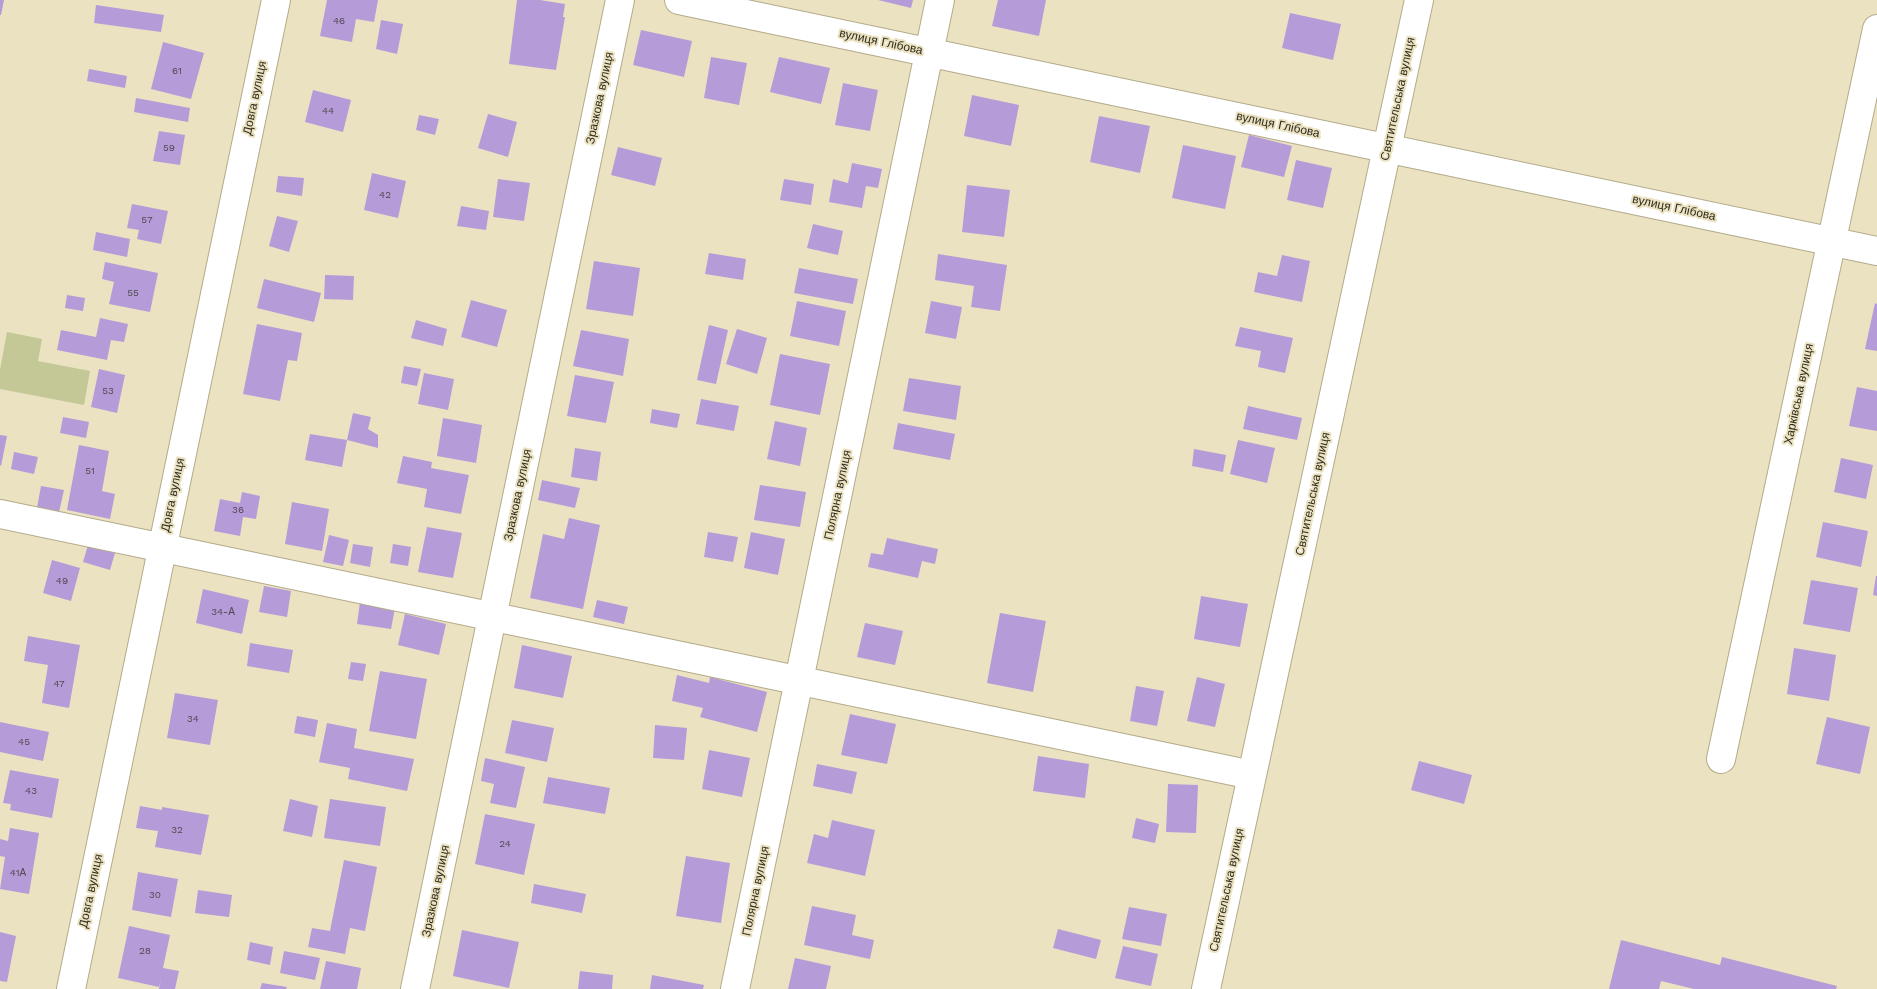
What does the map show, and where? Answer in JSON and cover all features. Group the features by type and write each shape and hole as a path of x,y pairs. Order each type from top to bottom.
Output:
{"street":[{"name":"Довга вулиця","path":"71,989 276,0"},
{"name":"Зразкова вулиця","path":"415,989 620,0"},
{"name":"вулиця Глібова","path":"679,0 1877,250"},
{"name":"Полярна вулиця","path":"735,989 940,0"},
{"name":"Святительська вулиця","path":"1206,989 1420,0"},
{"name":"Харківська вулиця","path":"1721,759 1877,29"},
{"path":"0,514 1252,775"}],"green space":[{"path":"7,332 42,339 38,361 90,371 84,405 0,389 0,370"}],"building":[{"path":"0,0 4,0 1,15 0,15"},
{"path":"327,0 378,0 374,22 356,19 352,42 320,36"},
{"path":"517,0 540,0 565,4 563,17 565,17 556,70 509,64"},
{"path":"878,0 913,0 911,8"},
{"path":"998,0 1046,0 1039,36 992,26"},
{"path":"96,5 164,15 161,32 94,23"},
{"path":"1290,13 1341,24 1333,60 1282,48"},
{"path":"381,20 403,24 397,54 376,49"},
{"path":"641,30 692,41 684,77 633,65"},
{"path":"163,42 204,53 191,99 151,89"},
{"path":"711,57 747,63 739,105 704,98"},
{"path":"779,57 830,68 821,104 770,92"},
{"path":"89,69 127,76 125,88 87,81"},
{"path":"843,83 878,90 870,131 835,125"},
{"path":"313,90 351,100 343,132 305,122"},
{"path":"972,95 1019,105 1011,146 964,136"},
{"path":"136,98 190,108 188,122 134,112"},
{"path":"488,114 517,122 508,157 478,148"},
{"path":"419,115 439,119 435,135 416,130"},
{"path":"1099,116 1150,126 1140,173 1090,162"},
{"path":"159,131 185,135 180,165 153,161"},
{"path":"1249,135 1292,146 1284,177 1241,167"},
{"path":"1183,145 1236,156 1225,209 1172,198"},
{"path":"618,147 662,158 655,186 611,175"},
{"path":"1296,160 1332,168 1323,208 1287,200"},
{"path":"852,163 882,169 878,188 866,186 862,208 829,202 833,179 848,183"},
{"path":"372,173 406,181 398,218 364,210"},
{"path":"278,176 304,178 302,196 276,192"},
{"path":"498,179 530,183 524,221 493,217"},
{"path":"784,179 814,184 811,205 780,200"},
{"path":"967,185 1010,190 1004,237 962,232"},
{"path":"132,204 168,211 161,244 137,239 139,230 127,228"},
{"path":"461,206 489,211 486,230 457,226"},
{"path":"277,216 298,221 289,252 269,246"},
{"path":"813,224 843,231 838,255 807,248"},
{"path":"96,232 130,239 127,257 93,250"},
{"path":"709,253 746,259 743,280 705,274"},
{"path":"938,254 1007,265 1000,311 971,307 974,286 935,280"},
{"path":"1282,255 1310,261 1302,302 1254,292 1258,272 1277,276"},
{"path":"594,261 640,268 633,316 586,309"},
{"path":"105,262 158,273 150,312 109,304 114,282 102,279"},
{"path":"799,268 858,279 853,304 794,293"},
{"path":"325,275 354,276 353,300 324,299"},
{"path":"264,279 321,293 314,322 257,308"},
{"path":"67,295 85,298 83,311 65,308"},
{"path":"471,300 507,310 497,347 461,337"},
{"path":"797,301 846,311 839,346 790,336"},
{"path":"931,301 962,307 956,339 925,333"},
{"path":"1875,303 1877,304 1877,351 1865,349"},
{"path":"100,318 128,324 124,342 111,340 107,360 57,350 61,330 96,337"},
{"path":"416,320 447,329 443,346 411,338"},
{"path":"257,324 302,333 297,361 288,360 280,401 243,394"},
{"path":"709,325 728,330 716,384 697,380"},
{"path":"1240,327 1293,338 1285,373 1258,367 1261,351 1235,346"},
{"path":"737,329 767,338 757,374 726,364"},
{"path":"581,330 629,339 623,376 573,366"},
{"path":"780,354 830,364 820,415 770,405"},
{"path":"404,366 421,369 417,386 401,383"},
{"path":"99,369 125,375 117,413 91,407"},
{"path":"424,373 454,379 448,410 418,404"},
{"path":"575,375 614,382 606,423 567,416"},
{"path":"909,378 961,386 956,420 903,411"},
{"path":"1857,387 1877,391 1877,431 1849,426"},
{"path":"701,399 739,406 734,431 696,424"},
{"path":"1248,406 1302,418 1297,440 1243,429"},
{"path":"652,409 680,414 677,428 650,423"},
{"path":"353,413 371,417 368,429 378,435 378,448 347,440"},
{"path":"63,417 89,422 86,438 60,433"},
{"path":"443,418 482,425 476,463 437,456"},
{"path":"775,421 807,428 800,466 767,459"},
{"path":"898,423 955,434 950,460 893,449"},
{"path":"310,434 347,440 342,467 305,460"},
{"path":"0,435 7,436 1,466 0,465"},
{"path":"1238,440 1275,448 1267,483 1230,474"},
{"path":"79,445 109,451 102,491 115,494 110,519 67,510"},
{"path":"575,448 601,452 597,481 571,477"},
{"path":"1194,449 1226,455 1223,472 1192,466"},
{"path":"14,452 38,457 34,474 11,469"},
{"path":"403,456 432,462 431,468 469,475 461,514 424,507 427,489 397,483"},
{"path":"1841,458 1873,465 1866,499 1834,492"},
{"path":"542,480 580,488 575,508 538,500"},
{"path":"760,485 806,492 800,527 754,520"},
{"path":"41,486 64,490 58,517 36,513"},
{"path":"242,492 260,496 256,519 243,517 240,536 214,531 220,499 240,503"},
{"path":"292,502 329,509 322,551 285,544"},
{"path":"569,518 600,525 583,609 530,598 543,534 564,539"},
{"path":"1823,522 1868,531 1861,567 1816,557"},
{"path":"427,527 462,533 453,578 418,572"},
{"path":"708,532 738,537 733,562 704,557"},
{"path":"751,532 785,539 778,575 744,568"},
{"path":"329,535 349,540 343,566 323,562"},
{"path":"887,538 938,549 935,564 922,561 918,578 868,567 871,553 883,555"},
{"path":"353,544 373,547 370,567 350,563"},
{"path":"393,544 411,547 408,566 390,563"},
{"path":"88,545 115,553 110,570 83,562"},
{"path":"52,560 80,568 71,601 43,593"},
{"path":"1877,576 1877,596 1873,595"},
{"path":"1811,580 1858,588 1850,632 1803,624"},
{"path":"264,586 291,591 287,617 259,612"},
{"path":"203,589 249,600 242,634 196,623"},
{"path":"1201,596 1248,604 1240,647 1194,639"},
{"path":"597,600 628,607 624,624 593,617"},
{"path":"360,602 395,608 391,629 357,624"},
{"path":"1000,613 1046,621 1033,692 987,683"},
{"path":"405,614 446,624 439,655 398,645"},
{"path":"865,623 903,631 895,665 857,657"},
{"path":"28,636 80,645 69,708 42,703 48,665 24,661"},
{"path":"250,643 293,650 289,673 247,666"},
{"path":"522,645 572,656 563,698 514,688"},
{"path":"1794,648 1836,655 1829,701 1787,694"},
{"path":"351,662 366,664 363,681 348,679"},
{"path":"380,671 427,679 416,739 369,731"},
{"path":"677,675 709,683 710,677 767,692 757,732 700,717 703,708 672,701"},
{"path":"1197,677 1225,684 1215,727 1187,721"},
{"path":"1136,686 1164,691 1157,726 1130,721"},
{"path":"175,693 218,700 210,745 167,738"},
{"path":"850,714 896,724 887,764 841,755"},
{"path":"297,716 318,720 315,737 294,733"},
{"path":"1827,717 1870,727 1860,774 1816,764"},
{"path":"512,720 554,728 547,762 505,753"},
{"path":"0,722 49,732 43,761 0,752"},
{"path":"327,723 357,729 354,748 414,759 407,791 348,779 350,768 319,762"},
{"path":"655,725 687,728 684,760 653,758"},
{"path":"709,750 750,758 742,797 702,789"},
{"path":"1038,756 1089,764 1085,798 1033,791"},
{"path":"485,758 525,767 516,808 490,803 494,784 481,781"},
{"path":"1419,761 1472,775 1464,804 1411,790"},
{"path":"817,764 857,772 852,794 813,786"},
{"path":"10,770 59,779 52,818 10,810 11,804 3,803"},
{"path":"548,777 610,788 605,814 543,803"},
{"path":"1168,784 1198,785 1196,833 1166,832"},
{"path":"290,799 318,806 312,837 283,831"},
{"path":"330,799 386,807 380,846 324,838"},
{"path":"140,806 162,810 162,807 209,815 201,855 155,847 158,831 136,828"},
{"path":"485,814 535,824 524,875 475,864"},
{"path":"1136,818 1159,824 1155,843 1132,838"},
{"path":"832,820 875,830 865,876 807,863 814,834 828,838"},
{"path":"10,828 39,833 29,894 0,889 5,857 0,856 0,839 8,841"},
{"path":"686,856 730,863 721,923 676,916"},
{"path":"344,860 377,867 365,931 350,928 345,954 308,947 312,928 330,931"},
{"path":"138,872 178,879 171,917 132,910"},
{"path":"534,884 586,894 582,913 531,903"},
{"path":"198,890 232,895 229,917 195,913"},
{"path":"812,906 856,915 852,935 874,940 870,959 804,945"},
{"path":"1129,907 1167,914 1161,946 1122,939"},
{"path":"129,926 170,935 163,968 179,971 175,989 159,989 161,978 159,987 118,978"},
{"path":"1058,929 1101,940 1096,959 1053,948"},
{"path":"462,930 519,942 509,988 453,976"},
{"path":"0,932 16,936 7,982 0,981"},
{"path":"1621,940 1720,965 1722,957 1837,986 1836,989 1694,989 1661,981 1659,989 1609,989"},
{"path":"250,942 273,947 270,965 247,960"},
{"path":"1123,946 1158,954 1151,986 1115,978"},
{"path":"284,951 320,958 315,980 280,973"},
{"path":"795,958 831,966 826,989 788,989"},
{"path":"326,961 361,968 357,989 320,989"},
{"path":"580,971 613,975 612,989 578,989"},
{"path":"652,975 704,985 703,989 650,989"},
{"path":"262,983 287,987 286,989 260,989"}]}
